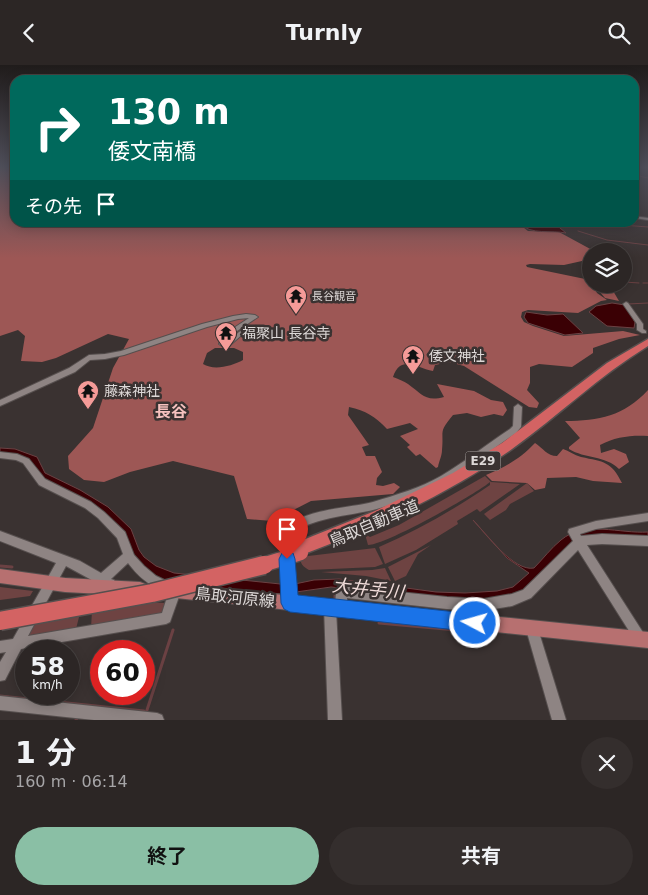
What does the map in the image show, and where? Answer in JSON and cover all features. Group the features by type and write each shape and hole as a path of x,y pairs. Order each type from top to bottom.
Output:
{"highway":[{"name":"鳥取自動車道","path":"0,621 55,613 227,576 384,521 454,485 510,450 602,377 647,336"},
{"name":"鳥取自動車道","path":"0,615 56,607 150,588 300,551"}],"main road":[{"name":"鳥取河原線","path":"0,576 51,583 290,600 532,629 644,639"}],"street":[{"path":"626,304 640,324 640,330 647,336"},
{"path":"0,403 72,370 89,357 136,350 208,324 235,317 255,317 225,336 222,344 227,345 241,333"},
{"path":"290,600 286,546 287,538 293,529 302,522 318,517 347,513 414,492 450,475 513,431 516,427 518,407"},
{"path":"0,455 23,459 30,465 36,477 42,482 88,505 101,515 121,535 129,555 140,570 152,580 175,591 166,618 40,640"},
{"path":"644,639 573,532 579,529 648,517"},
{"path":"0,536 63,561 117,588"},
{"path":"335,720 336,607 342,592 483,605 512,600 527,593 580,541 602,539 648,541"},
{"path":"102,580 129,555"},
{"path":"19,640 63,561"},
{"path":"532,629 559,720"},
{"path":"0,647 15,644"},
{"path":"0,675 15,648"},
{"path":"0,703 157,720"}],"shaded area":[{"path":"0,198 10,198 10,227 523,227 528,231 559,232 582,244 582,261 564,265 530,264 526,265 527,267 582,278 582,293 597,293 607,300 601,301 578,313 528,310 522,312 521,317 524,322 564,336 623,331 640,335 619,339 593,348 593,353 572,367 539,364 530,367 530,383 527,390 539,403 537,408 529,407 464,366 449,362 435,365 433,371 410,364 400,366 393,377 406,383 428,398 444,397 437,384 474,391 491,400 503,402 507,410 503,416 494,414 481,417 467,413 453,415 443,429 442,454 436,468 420,454 416,456 407,447 410,445 400,436 418,429 410,423 387,429 370,415 349,407 348,415 369,445 362,447 366,456 375,456 382,472 377,478 376,485 383,486 394,483 400,487 393,494 311,501 272,521 247,519 234,476 173,461 130,472 104,482 84,480 69,469 68,456 93,428 113,368 129,339 108,334 56,358 42,362 21,361 25,336 18,330 0,336","holes":["215,348 234,348 243,352 243,360 223,367 212,367 203,364 207,353"]},
{"path":"601,293 614,293 619,301 605,298"},
{"path":"648,390 648,436 623,437 600,445 601,453 614,449 626,454 629,462 619,469 608,461 569,449 580,438 565,421 589,420 610,415 630,406"},
{"path":"535,443 554,456 557,456 563,449 578,456 606,464 614,470 622,483 593,481 576,477 547,478 545,488 535,490 527,483 492,481 486,475 512,462"},
{"path":"485,476 491,482 520,484 480,512 477,509 457,521 458,524 416,550 385,564 379,547 408,534 450,511 490,485 490,482 411,528 378,543 368,545 365,534 370,537 399,525"},
{"path":"527,483 534,491 510,504 506,510 490,520 484,514"},
{"path":"431,545 418,554 406,576 395,581 388,567"},
{"path":"375,548 383,564 375,567 309,570 302,565 300,559 300,557"},
{"path":"385,568 391,581 366,576 321,572 372,570"},
{"path":"0,587 33,591 30,596 0,600"},
{"path":"145,602 165,603 163,613 91,628 92,611"},
{"path":"80,613 76,629 27,637 34,620"}],"water":[{"path":"525,227 559,227 566,233 536,231"},
{"path":"612,303 625,305 635,322 634,328 607,326 589,312 596,306"},
{"path":"526,312 547,315 563,314 583,333 565,335 528,323 524,317"},
{"name":"大井手川","path":"0,448 15,449 37,457 45,473 80,490 108,507 131,529 139,550 144,557 156,566 174,573 290,585 314,580 339,579 436,592 497,591 513,587 529,573 507,558 496,546 518,564 526,568 534,568 561,540 570,534 581,531 603,529 648,532 648,538 572,542 525,589 511,597 481,601 331,587 282,594 170,583 157,580 134,558 126,536 39,477 35,467 0,453"}],"waterway":[{"path":"639,226 648,227"},
{"path":"578,231 607,240 648,245"},
{"path":"632,283 639,283"},
{"path":"643,283 648,283"},
{"path":"628,304 648,303"},
{"path":"0,566 12,567"},
{"name":"大井手川","path":"335,594 335,601"},
{"path":"379,623 467,631"},
{"path":"147,710 173,630"},
{"path":"0,696 144,711"}],"place":[{"name":"長谷観音","path":"296,315"},
{"name":"福聚山 長谷寺","path":"226,352"},
{"name":"倭文神社","path":"413,375"},
{"name":"藤森神社","path":"88,410"}],"district":[{"name":"長谷","path":"171,411"}],"route":[{"path":"287,559 290,603 475,623"}]}
